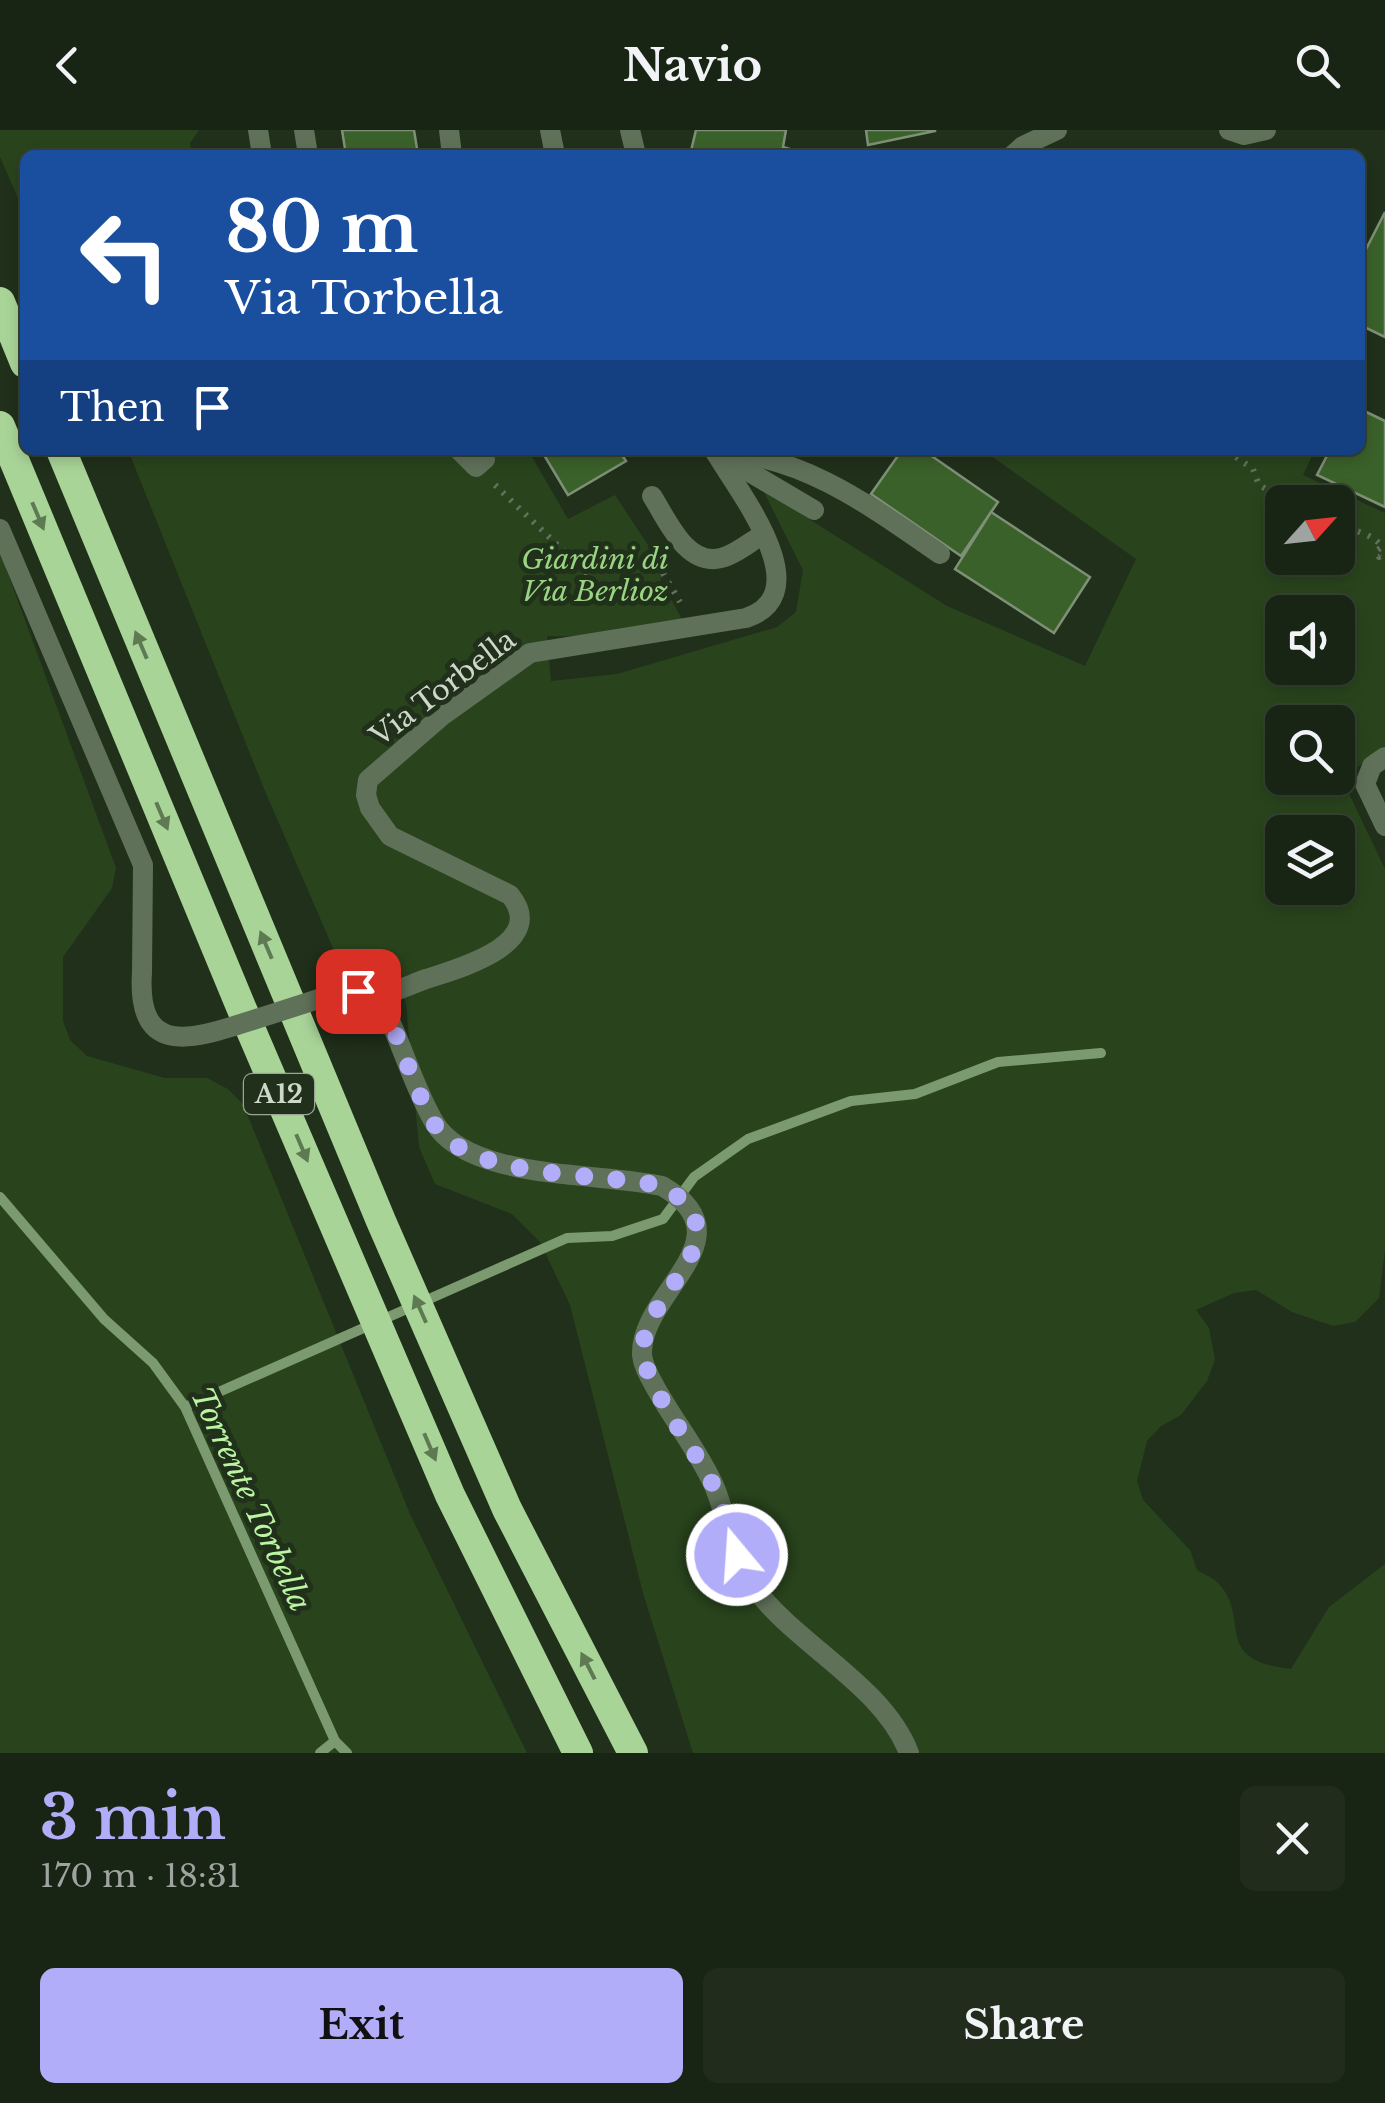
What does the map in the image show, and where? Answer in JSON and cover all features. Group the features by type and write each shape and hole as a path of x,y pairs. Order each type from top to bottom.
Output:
{"highway":[{"path":"0,302 20,351"},
{"name":"A12","path":"0,426 450,1495 578,1753"},
{"name":"A12","path":"63,455 382,1221 507,1509 633,1753"}],"street":[{"path":"1019,150 1058,130"},
{"path":"1229,130 1244,134 1266,130"},
{"name":"Via Torbella","path":"0,530 143,866 140,1000 165,1034 178,1038 215,1032 334,994 358,991 378,996 483,960 510,939 520,916 510,895 390,836 370,808 366,795 368,780 443,716 530,653 759,614 769,606 778,586 778,572 764,534 717,455"},
{"path":"722,455 814,510"},
{"path":"759,455 801,470 940,554"},
{"path":"652,496 686,549 704,558 720,558 764,534"},
{"path":"1385,757 1372,766 1366,784 1385,826"},
{"path":"378,996 433,1120 452,1144 471,1154 548,1172 662,1186 677,1194 688,1209 695,1226 693,1257 656,1306 644,1340 644,1365 714,1488 752,1586 876,1704 909,1753"}],"path":[{"path":"1236,457 1253,469 1259,485 1265,488"},
{"path":"480,458 599,585 630,592 669,585"},
{"path":"1355,534 1370,535 1382,547 1376,551 1379,558 1385,554"}],"green space":[{"path":"0,130 199,130 190,143 191,150 20,150 20,203 0,157"},
{"name":"Giardini di Via Berlioz","path":"130,455 531,455 568,519 615,495 667,574 660,579 684,623 606,637 547,636 551,681 617,674 777,627 796,612 803,570 763,490 947,606 1085,666 1136,559 990,455 1313,455 1303,475 1325,485 1265,485 1265,575 1355,575 1355,499 1385,513 1385,746 1355,769 1355,705 1265,705 1265,795 1350,795 1385,869 1385,1250 1379,1298 1355,1322 1333,1326 1292,1312 1256,1290 1234,1293 1196,1310 1209,1328 1215,1360 1207,1381 1181,1415 1161,1426 1147,1441 1137,1481 1143,1500 1190,1550 1197,1570 1215,1580 1227,1595 1241,1647 1250,1657 1266,1664 1291,1669 1329,1607 1385,1564 1385,1753 693,1753 643,1593 570,1305 540,1242 512,1214 435,1184 419,1147 406,1004 394,975 342,969 265,791"},
{"path":"0,552 116,868 112,888 63,957 63,1021 70,1040 87,1056 165,1078 207,1078 228,1089 243,1104 410,1514 527,1753 0,1753"}],"building":[{"path":"342,130 414,130 417,150 345,150"},
{"path":"696,130 786,130 783,147 793,150 691,150"},
{"path":"866,130 935,130 935,131 868,145"},
{"path":"1385,212 1385,337 1365,327 1365,251"},
{"path":"1365,411 1385,421 1385,507 1355,493 1355,485 1338,485 1317,475 1327,455 1365,455"},
{"path":"544,455 622,455 626,461 568,495"},
{"path":"898,455 930,455 998,502 961,556 871,494"},
{"path":"991,512 1090,577 1054,633 955,569"}],"waterway":[{"path":"185,1407 567,1238 612,1236 663,1219 694,1177 748,1139 851,1101 915,1094 998,1062 1101,1053"},
{"name":"Torrente Torbella","path":"0,1197 104,1319 153,1363 185,1407 335,1741 347,1753"},
{"path":"320,1753 335,1741"}],"route":[{"path":"358,991 378,996 433,1120 452,1144 471,1154 548,1172 662,1186 677,1194 688,1209 695,1226 693,1257 656,1306 642,1353 656,1388 714,1488 737,1555"}]}
